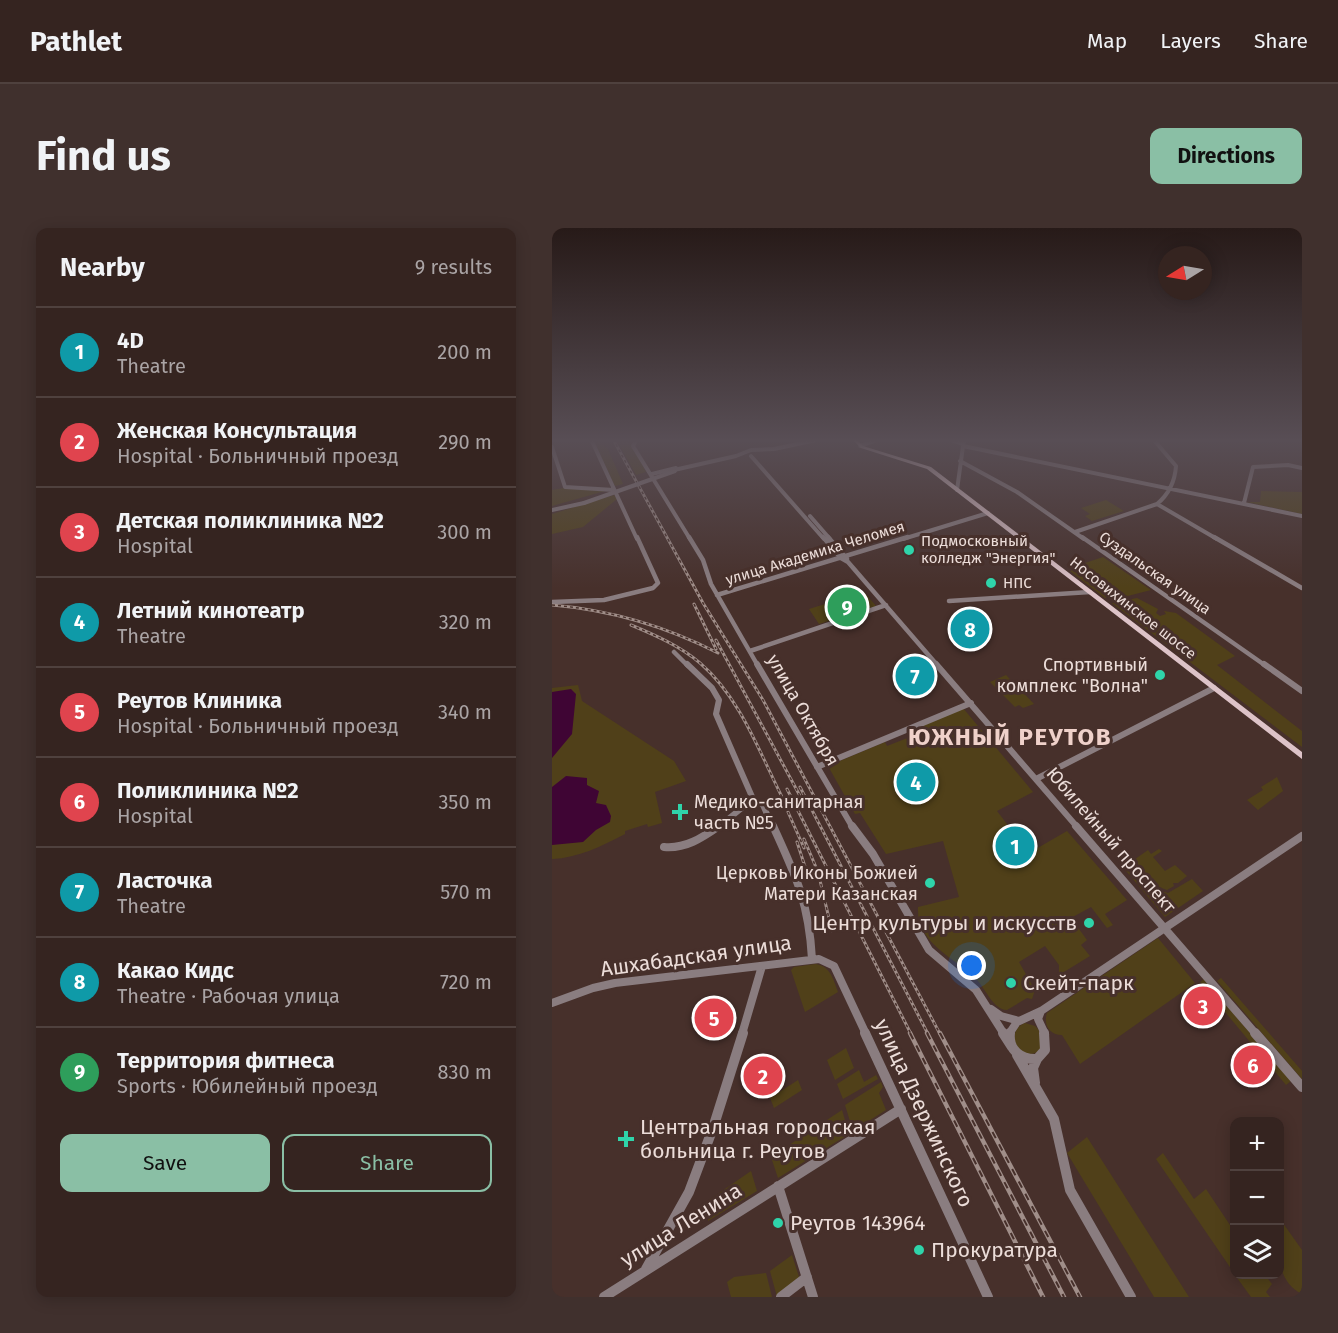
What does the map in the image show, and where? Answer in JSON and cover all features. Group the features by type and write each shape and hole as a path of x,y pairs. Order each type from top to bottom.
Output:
{"main road":[{"name":"Носовихинское шоссе","path":"957,490 1302,756"}],"street":[{"path":"552,602 609,599 658,583 638,536 614,490 596,489"},
{"path":"552,509 583,502 621,489"},
{"name":"улица Октября","path":"661,489 703,560 705,572 717,595 852,827 873,854 929,950 968,982 996,1013 1021,1020"},
{"name":"Юбилейный проспект","path":"783,489 971,703 1302,1088"},
{"name":"Юбилейный проспект","path":"789,489 845,559"},
{"name":"Суздальская улица","path":"1011,489 1302,691"},
{"path":"1075,532 1157,504 1169,489"},
{"path":"1174,489 1302,516"},
{"path":"1244,502 1247,489"},
{"path":"1164,497 1184,491"},
{"path":"1164,497 1165,507 1171,513"},
{"path":"1157,504 1302,588"},
{"path":"1147,508 1161,509 1171,513"},
{"name":"улица Академика Челомея","path":"717,595 845,559 988,513"},
{"path":"950,601 1090,592"},
{"path":"750,651 886,605"},
{"path":"674,652 712,688 719,700 716,714 753,799 763,805 800,885 810,924 812,959"},
{"path":"1036,779 1214,688"},
{"path":"817,766 971,703"},
{"path":"664,847 670,849 684,846 709,833 753,799"},
{"path":"1041,1011 1038,1019 1046,1036 1046,1047 1037,1059 1023,1059 1013,1049 1010,1031 1021,1020 1041,1011 1302,836"},
{"name":"Ашхабадская улица","path":"552,1003 604,985 812,959"},
{"name":"улица Дзержинского","path":"812,959 826,960 834,966 988,1297"},
{"path":"644,1272 675,1220 694,1181 729,1079 762,966"},
{"name":"улица Октября","path":"983,999 1054,1119 1070,1190 1131,1297"},
{"path":"1021,1020 1031,1020 1041,1026"},
{"name":"улица Октября","path":"1037,1059 1033,1068 1037,1089"},
{"name":"улица Ленина","path":"603,1297 901,1109"},
{"path":"778,1186 813,1297"},
{"path":"781,1297 807,1277"}],"shaded area":[{"path":"576,489 605,491 552,506 552,490"},
{"path":"1261,491 1302,492 1302,514 1247,502 1260,502"},
{"path":"614,495 617,499 583,527 552,534 552,514"},
{"path":"1106,500 1124,511 1092,521 1085,516 1090,514 1081,508"},
{"path":"1103,557 1151,590 1120,598 1099,583 1113,595 1105,598 1070,571 1078,568 1076,566"},
{"path":"864,592 876,606 819,624 809,609"},
{"path":"1137,598 1158,609 1156,613 1160,616 1166,614 1164,611 1176,613 1235,656 1217,665 1302,731 1302,747 1112,603"},
{"path":"1006,675 1034,704 1023,708 1019,705 1015,707 990,682"},
{"path":"578,685 582,701 674,761 686,781 655,792 662,823 648,827 647,824 625,831 625,834 580,854 552,859 552,688"},
{"path":"571,689 576,694 572,734 552,758 552,692"},
{"path":"963,708 1033,792 997,811 1029,853 1067,831 1127,900 1105,914 1113,925 1107,928 1091,907 1071,918 1087,940 1081,945 1090,956 1059,975 1059,965 1045,946 1019,962 1035,990 1032,999 1027,998 1007,1010 993,1002 975,978 930,940 919,920 918,907 959,897 943,841 886,854 860,813 855,814 828,766 885,742 887,746 910,737 908,732"},
{"path":"566,776 587,778 587,785 599,791 596,803 606,805 611,816 610,822 596,830 583,842 552,845 552,787"},
{"path":"1277,777 1283,791 1258,810 1247,800"},
{"path":"1159,849 1162,851 1153,857 1165,871 1175,865 1187,876 1178,883 1173,883 1174,886 1167,890 1151,884 1140,872 1142,868 1131,862 1148,850 1151,854"},
{"path":"1131,865 1128,867 1142,883 1145,882 1150,887 1168,893 1192,879 1203,891 1165,917 1122,866"},
{"path":"1158,938 1195,983 1080,1064 1062,1035 1048,1028 1047,1013"},
{"path":"816,964 828,971 838,992 805,1012 791,970 794,967"},
{"path":"1221,978 1302,1071 1302,1079 1217,981"},
{"path":"1204,979 1291,1081 1286,1085 1200,982"},
{"path":"1025,1023 1035,1026 1041,1032 1041,1049 1034,1053 1027,1054 1021,1051 1015,1040 1018,1027"},
{"path":"846,1048 854,1068 835,1080 827,1060"},
{"path":"859,1070 864,1082 876,1075 878,1079 843,1099 837,1084"},
{"path":"798,1080 802,1090 774,1108 770,1098"},
{"path":"881,1082 883,1087 879,1093 886,1110 853,1131 845,1105"},
{"path":"842,1110 849,1134 778,1178 771,1157"},
{"path":"1087,1137 1189,1297 1154,1297 1067,1153"},
{"path":"1163,1153 1194,1199 1206,1189 1230,1225 1230,1267 1156,1159"},
{"path":"751,1171 757,1191 708,1221 709,1200"},
{"path":"1284,1225 1302,1250 1302,1294 1284,1276"},
{"path":"792,1255 800,1280 777,1297 770,1271"},
{"path":"766,1273 772,1297 731,1297 727,1282 734,1277"},
{"path":"1238,1279 1268,1279 1272,1284 1266,1292 1270,1297 1251,1297"}],"railway":[{"path":"640,489 703,603 763,700 940,1034"},
{"path":"694,604 716,649"},
{"path":"552,605 616,615 658,627 718,653"},
{"path":"631,625 684,651 715,677 739,711 786,805"},
{"path":"716,640 800,796"},
{"path":"800,787 928,1034"},
{"path":"787,789 911,1034"},
{"path":"788,812 804,848"},
{"path":"804,839 818,872 832,931"},
{"path":"797,842 808,876"},
{"path":"910,1033 1043,1297"},
{"path":"927,1033 1064,1297"},
{"path":"940,1033 1080,1297"}],"place":[{"name":"Подмосковный колледж \"Энергия\"","path":"909,550"},
{"name":"НПС","path":"991,583"},
{"name":"Территория фитнеса","path":"847,607"},
{"name":"Какао Кидс","path":"970,629"},
{"name":"Спортивный комплекс \"Волна\"","path":"1160,675"},
{"name":"Ласточка","path":"915,676"},
{"name":"Летний кинотеатр","path":"916,782"},
{"name":"Медико-санитарная часть №5","path":"680,812"},
{"name":"4D","path":"1015,846"},
{"name":"Церковь Иконы Божией Матери Казанская","path":"930,883"},
{"name":"Центр культуры и искусств","path":"1089,923"},
{"name":"Скейт-парк","path":"1011,983"},
{"name":"Детская поликлиника №2","path":"1203,1006"},
{"name":"Реутов Клиника","path":"714,1018"},
{"name":"Поликлиника №2","path":"1253,1065"},
{"name":"Женская Консультация","path":"763,1076"},
{"name":"Центральная городская больница г. Реутов","path":"626,1139"},
{"name":"Реутов 143964","path":"778,1223"},
{"name":"Прокуратура","path":"919,1250"}],"district":[{"name":"ЮЖНЫЙ РЕУТОВ","path":"1010,737"}]}
